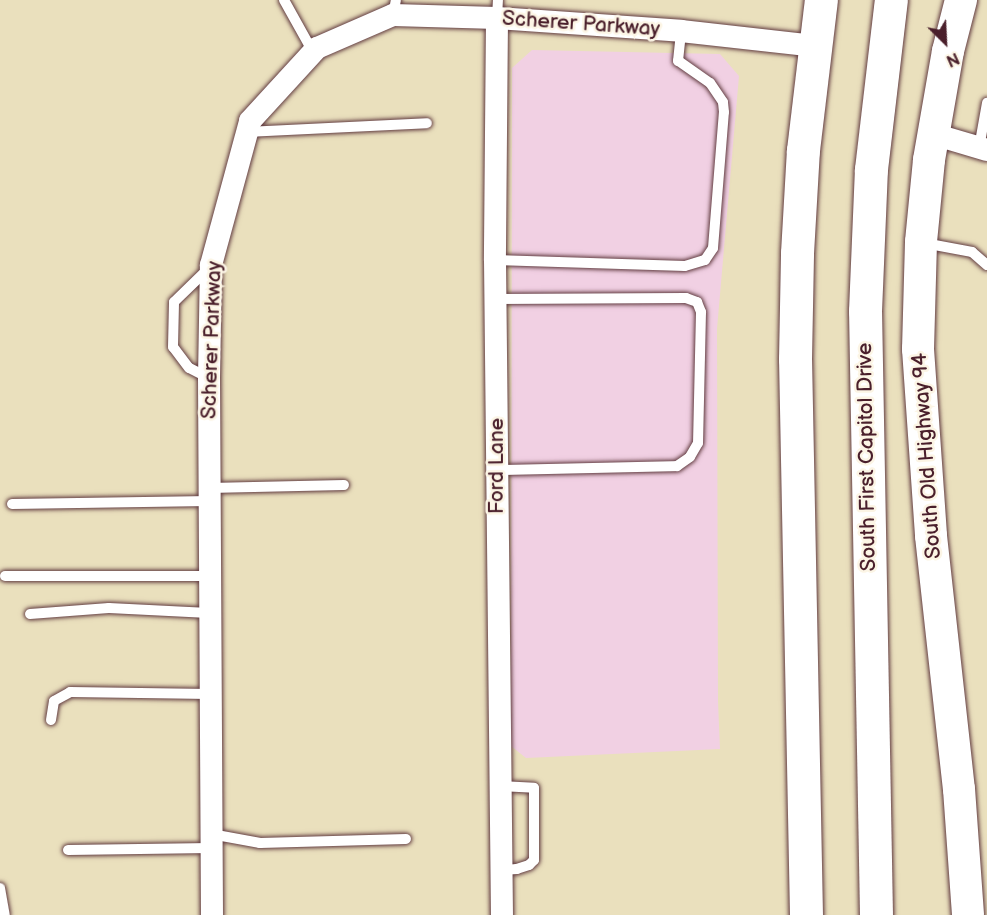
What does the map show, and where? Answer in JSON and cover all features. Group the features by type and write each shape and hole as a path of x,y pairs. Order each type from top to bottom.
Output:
{"highway":[{"path":"806,915 795,359 801,184 814,46 821,0"},
{"name":"South First Capitol Drive","path":"876,915 865,311 871,170 891,0"}],"street":[{"name":"South Old Highway 94","path":"961,0 933,134 921,242 918,349 929,513 959,789 968,915"},
{"name":"Scherer Parkway","path":"212,915 209,613 211,266 250,121 313,52 394,8 498,9 814,46"},
{"name":"Ford Lane","path":"498,9 495,260 502,915"},
{"path":"933,134 983,149"}],"lane":[{"path":"284,0 313,52"},
{"path":"495,260 685,266 705,260 713,248 723,102 710,83 678,61 681,31"},
{"path":"983,149 987,103"},
{"path":"246,132 427,123"},
{"path":"921,242 972,252 987,266"},
{"path":"209,378 189,368 172,347 174,302 211,266"},
{"path":"496,299 686,298 697,302 701,312 698,443 690,457 677,466 497,470"},
{"path":"12,504 209,495 344,485"},
{"path":"5,576 210,576"},
{"path":"30,614 109,608 209,613"},
{"path":"51,720 54,701 70,692 210,694"},
{"path":"500,786 534,788 534,860 528,866 501,870"},
{"path":"68,850 211,841 260,843 406,839"},
{"path":"0,888 5,915"}],"shaded area":[{"path":"532,50 720,54 739,76 717,329 720,749 526,758 511,746 512,68"}]}
